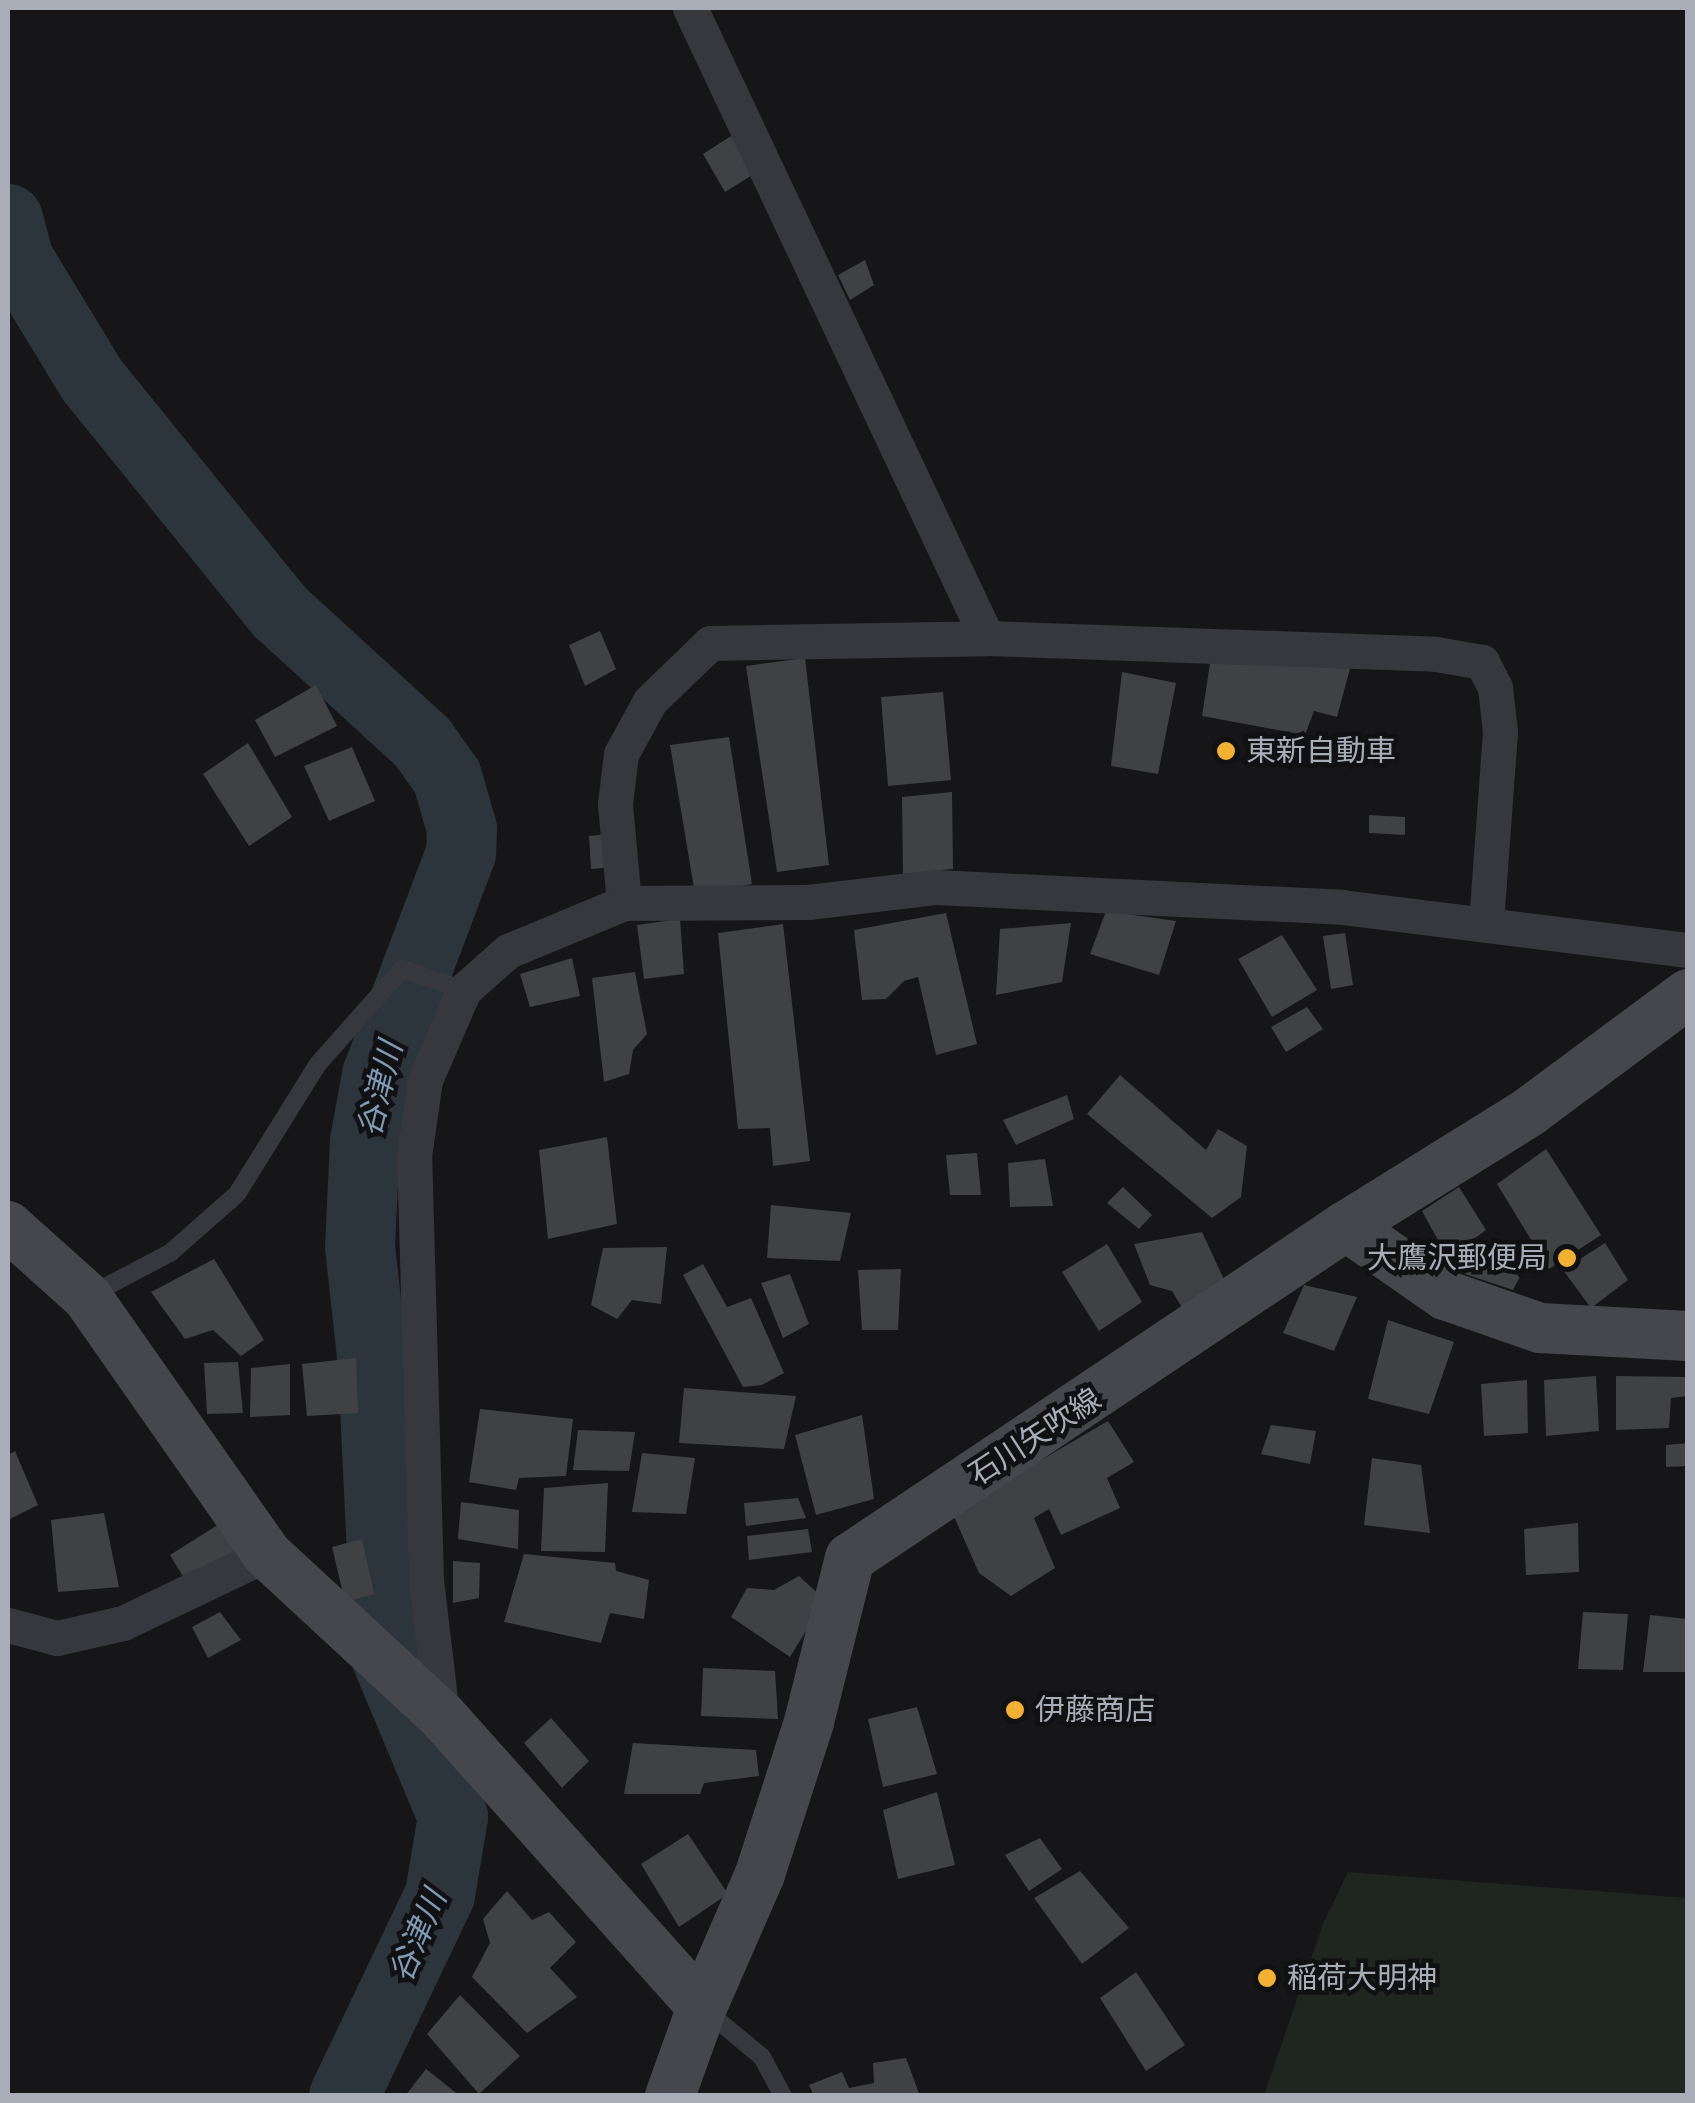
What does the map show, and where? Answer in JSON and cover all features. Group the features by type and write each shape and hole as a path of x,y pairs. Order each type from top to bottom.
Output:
{"main road":[{"name":"石川矢吹線","path":"670,2096 702,2007 760,1874 809,1722 850,1558 1221,1314 1346,1226 1530,1112 1688,994"},
{"path":"8,1226 87,1296 276,1563 440,1716 702,2007"},
{"path":"1346,1226 1445,1295 1540,1328 1688,1336"}],"street":[{"path":"690,8 988,638"},
{"path":"624,903 615,804 621,754 650,701 710,643 988,638 1436,654 1482,662 1495,687 1500,732 1486,924"},
{"path":"440,1716 426,1580 414,1156 425,1080 464,990 508,951 624,903 808,902 936,887 1342,907 1688,950"},
{"path":"8,1625 57,1638 123,1624 276,1563"}],"lane":[{"path":"87,1296 170,1253 237,1194 318,1064 402,969 464,990"},
{"path":"702,2007 762,2058 783,2096"}],"shaded area":[{"path":"1348,1872 1687,1898 1687,2095 1264,2095 1323,1924"}],"building":[{"path":"731,136 754,174 725,192 703,154"},
{"path":"865,260 874,285 850,300 838,275"},
{"path":"600,631 616,669 585,686 569,645"},
{"path":"1211,657 1352,661 1337,717 1314,711 1305,735 1202,716"},
{"path":"805,658 829,865 777,872 746,666"},
{"path":"1122,672 1176,683 1158,774 1111,766"},
{"path":"316,685 337,726 275,757 255,720"},
{"path":"943,692 951,780 888,786 881,697"},
{"path":"729,737 752,884 695,894 670,745"},
{"path":"248,743 292,817 249,846 203,774"},
{"path":"352,747 375,801 329,821 304,766"},
{"path":"952,792 953,869 903,874 902,797"},
{"path":"1369,815 1405,817 1405,835 1369,833"},
{"path":"607,834 612,867 591,869 589,836"},
{"path":"1106,911 1176,921 1159,975 1090,954"},
{"path":"946,913 977,1044 936,1055 918,977 904,981 886,999 862,1000 854,930"},
{"path":"680,919 684,974 644,979 637,925"},
{"path":"1071,923 1062,982 996,995 1000,929"},
{"path":"783,924 810,1161 773,1166 770,1128 738,1129 718,933"},
{"path":"1345,933 1353,985 1331,989 1323,936"},
{"path":"1282,935 1317,990 1272,1017 1238,959"},
{"path":"572,958 580,996 530,1007 520,974"},
{"path":"635,972 647,1034 633,1050 629,1074 604,1082 592,978"},
{"path":"1307,1007 1323,1029 1286,1052 1271,1027"},
{"path":"1120,1075 1206,1150 1218,1129 1247,1146 1241,1197 1212,1218 1087,1114"},
{"path":"1067,1095 1074,1119 1016,1145 1003,1120"},
{"path":"607,1137 617,1224 548,1239 539,1150"},
{"path":"1546,1149 1601,1235 1549,1269 1497,1184"},
{"path":"977,1153 981,1195 950,1195 946,1155"},
{"path":"1045,1159 1053,1206 1010,1207 1008,1163"},
{"path":"1123,1187 1152,1215 1139,1229 1107,1203"},
{"path":"1459,1187 1486,1230 1448,1258 1422,1211"},
{"path":"771,1205 851,1213 840,1261 767,1258"},
{"path":"1202,1232 1227,1286 1184,1311 1172,1291 1150,1285 1134,1244"},
{"path":"1605,1243 1628,1280 1591,1308 1563,1270"},
{"path":"1107,1244 1142,1302 1099,1331 1062,1272"},
{"path":"667,1247 661,1304 632,1300 617,1319 591,1305 603,1248"},
{"path":"1481,1247 1525,1267 1513,1290 1465,1274"},
{"path":"214,1259 264,1340 241,1356 213,1330 185,1339 151,1292"},
{"path":"703,1264 727,1307 751,1298 784,1373 762,1385 743,1387 683,1275"},
{"path":"901,1269 898,1330 862,1330 858,1270"},
{"path":"790,1274 809,1324 783,1338 761,1283"},
{"path":"1304,1285 1357,1297 1334,1351 1283,1333"},
{"path":"1388,1320 1454,1342 1429,1414 1368,1399"},
{"path":"356,1358 358,1413 307,1416 302,1364"},
{"path":"238,1362 243,1413 207,1414 204,1363"},
{"path":"290,1364 290,1415 250,1417 251,1368"},
{"path":"1596,1376 1599,1431 1546,1436 1544,1380"},
{"path":"1616,1376 1688,1377 1688,1396 1671,1398 1669,1428 1616,1430"},
{"path":"1527,1380 1528,1433 1484,1436 1481,1384"},
{"path":"684,1388 796,1396 784,1449 679,1443"},
{"path":"480,1409 573,1419 566,1476 519,1478 516,1490 469,1482"},
{"path":"862,1415 874,1499 816,1515 795,1435"},
{"path":"1108,1421 1134,1462 1107,1478 1120,1508 1061,1535 1049,1509 1034,1518 1055,1568 1011,1596 979,1573 952,1512"},
{"path":"1271,1425 1316,1431 1310,1464 1261,1454"},
{"path":"578,1430 635,1432 629,1471 573,1470"},
{"path":"1688,1443 1688,1466 1666,1467 1666,1445"},
{"path":"15,1451 38,1505 8,1520 8,1455"},
{"path":"642,1453 695,1458 686,1514 632,1512"},
{"path":"1372,1458 1421,1465 1430,1533 1364,1525"},
{"path":"608,1483 605,1552 541,1551 544,1488"},
{"path":"798,1498 806,1518 746,1526 744,1503"},
{"path":"461,1502 519,1510 518,1549 458,1539"},
{"path":"104,1513 119,1587 58,1592 51,1520"},
{"path":"224,1521 244,1549 187,1583 170,1555"},
{"path":"1578,1523 1579,1572 1526,1575 1524,1529"},
{"path":"808,1529 812,1552 749,1560 747,1536"},
{"path":"362,1539 374,1594 345,1602 332,1547"},
{"path":"524,1554 615,1563 616,1571 649,1580 644,1619 610,1613 601,1643 504,1622"},
{"path":"453,1561 480,1563 479,1598 453,1603"},
{"path":"799,1576 825,1600 790,1657 731,1617 747,1588 774,1590"},
{"path":"220,1612 241,1640 208,1658 192,1627"},
{"path":"1583,1612 1628,1614 1623,1670 1578,1669"},
{"path":"1650,1615 1688,1619 1686,1672 1643,1672"},
{"path":"703,1668 775,1671 778,1719 701,1716"},
{"path":"917,1707 937,1774 883,1787 868,1719"},
{"path":"551,1718 589,1761 562,1788 524,1743"},
{"path":"633,1743 756,1750 759,1776 704,1783 700,1794 624,1794"},
{"path":"937,1792 955,1865 898,1879 883,1810"},
{"path":"688,1834 728,1894 679,1927 641,1864"},
{"path":"1040,1838 1062,1869 1029,1891 1005,1855"},
{"path":"1080,1871 1129,1928 1082,1964 1034,1898"},
{"path":"507,1891 532,1920 549,1912 576,1942 550,1968 577,1997 527,2033 472,1977 490,1943 483,1919"},
{"path":"1136,1972 1185,2045 1146,2071 1100,1998"},
{"path":"460,1995 520,2056 479,2094 427,2034"},
{"path":"906,2058 920,2096 814,2096 809,2085 842,2072 849,2088 874,2083 873,2063"},
{"path":"426,2069 460,2096 405,2096"}],"waterway":[{"name":"谷津川","path":"8,219 19,260 92,380 280,612 422,742 447,777 462,829 461,853 377,1075 365,1141 360,1247 373,1364 387,1659 453,1817 440,1895 344,2096"}],"place":[{"name":"東新自動車","path":"1226,751"},
{"name":"大鷹沢郵便局","path":"1567,1258"},
{"name":"伊藤商店","path":"1015,1710"},
{"name":"稲荷大明神","path":"1267,1978"}]}
